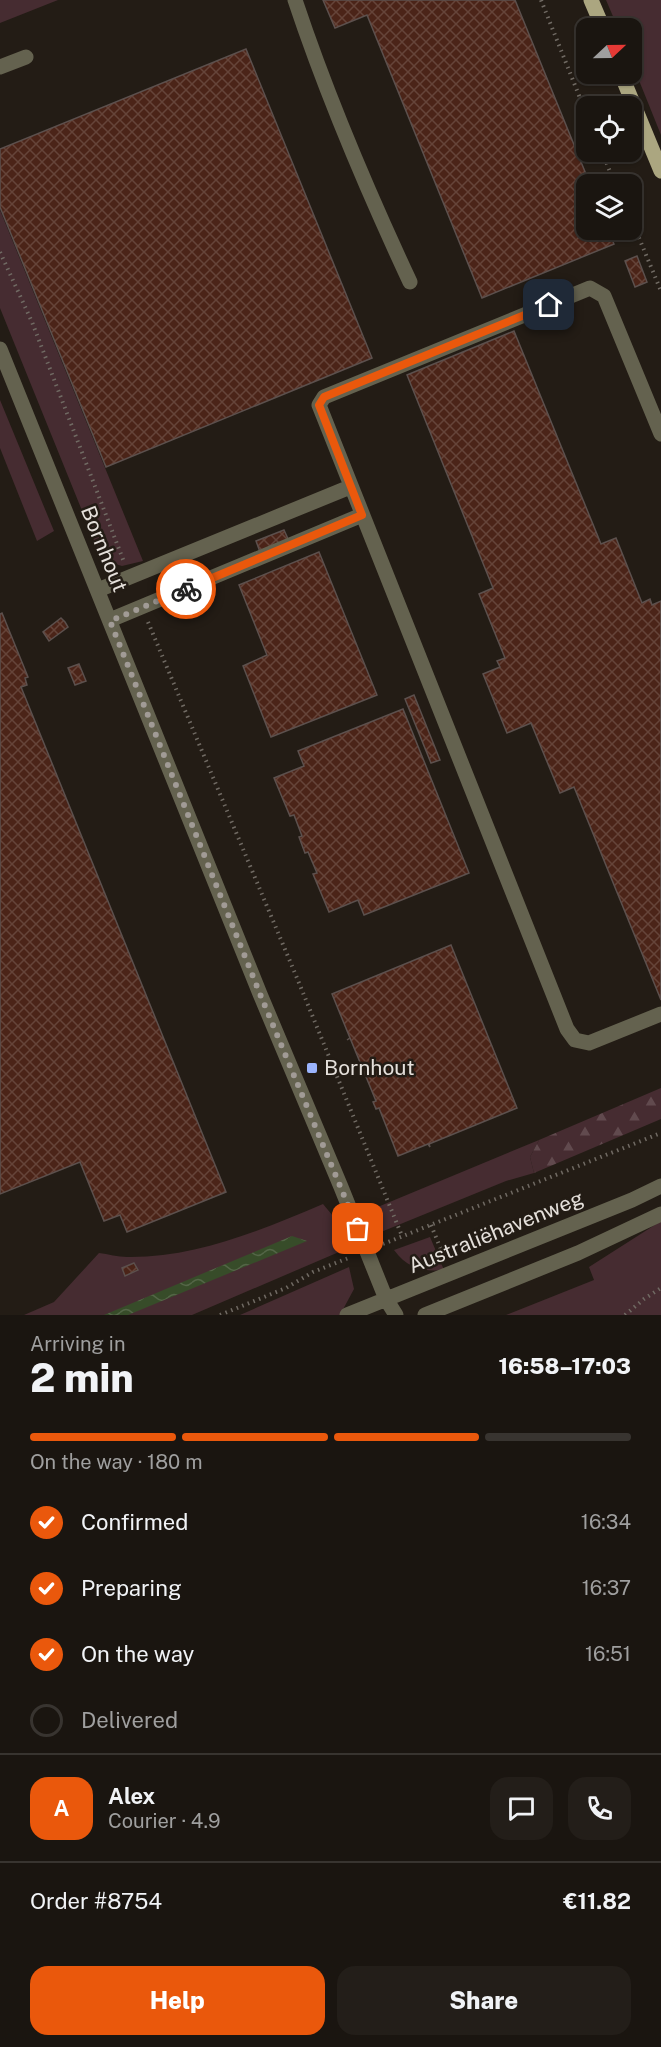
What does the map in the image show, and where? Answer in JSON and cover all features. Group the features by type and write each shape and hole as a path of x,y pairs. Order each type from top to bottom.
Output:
{"main road":[{"path":"591,0 599,18"},
{"path":"625,84 661,171"}],"street":[{"path":"295,0 312,51 376,211 410,282"},
{"path":"0,67 26,57"},
{"path":"661,434 604,296 590,288 324,397 319,405 567,1029 575,1040 589,1043 661,1014"},
{"name":"Bornhout","path":"0,349 260,994 386,1299 396,1315"},
{"path":"98,590 350,487"},
{"path":"110,621 362,515"},
{"name":"Australiëhavenweg","path":"347,1315 632,1200 661,1186"},
{"path":"426,1315 578,1253 661,1214"}],"path":[{"path":"541,0 579,96"},
{"path":"640,240 661,291"},
{"path":"0,252 32,322 130,578"},
{"path":"142,608 402,1236"},
{"path":"387,1243 661,1133"},
{"path":"220,1315 286,1288 313,1272 348,1258"},
{"path":"625,1315 661,1288"}],"green space":[{"path":"0,0 58,0 0,23"},
{"path":"606,0 661,0 661,135 640,84 642,18 614,18"},
{"path":"0,210 143,561 122,566 102,560 0,308"},
{"path":"0,400 54,531 37,541 0,448"},
{"path":"661,1088 661,1119 534,1173 530,1157 539,1140"},
{"path":"539,1140 530,1157 534,1173 506,1181 381,1232 368,1211"},
{"path":"323,1204 333,1216 346,1249 192,1315 24,1315 54,1302 99,1253 124,1257 153,1256 203,1248 228,1241"},
{"path":"661,1221 661,1315 506,1315 594,1280 589,1267"},
{"path":"430,1237 444,1270 422,1269 410,1265 394,1250"},
{"path":"349,1267 354,1289 340,1315 240,1315"}],"water":[{"path":"292,1236 307,1241 128,1315 104,1315"}],"building":[{"path":"323,0 515,0 576,150 576,162 581,162 586,174 576,174 576,240 612,240 614,244 482,298 367,15 335,28"},
{"path":"246,49 372,358 106,467 0,207 0,149"},
{"path":"637,256 647,282 635,287 625,261"},
{"path":"514,331 601,544 616,538 642,603 650,599 652,605 661,601 661,1000 574,787 560,793 531,723 507,733 483,674 500,667 497,661 505,658 479,594 493,588 407,375"},
{"path":"284,530 289,541 260,552 256,541"},
{"path":"319,552 377,695 271,737 243,666 267,655 239,585"},
{"path":"2,613 28,677 25,678 27,685 21,687 226,1192 127,1232 120,1215 104,1221 80,1162 0,1194 0,614"},
{"path":"61,618 68,627 49,641 43,632"},
{"path":"79,664 86,681 75,685 68,668"},
{"path":"414,695 440,760 431,763 405,699"},
{"path":"403,709 469,873 364,915 358,900 329,912 313,874 317,873 299,837 302,836 294,815 290,816 274,778 304,766 298,751"},
{"path":"451,945 517,1108 429,1144 430,1147 428,1144 398,1156 379,1108 376,1109 373,1102 376,1101 332,994"},
{"path":"134,1263 138,1270 125,1276 122,1268"}],"way so far":[{"path":"186,589 110,621 260,994 358,1229"}],"place":[{"name":"Bornhout","path":"312,1068"}],"route":[{"path":"186,589 362,515 319,405 324,397 549,305"}]}
